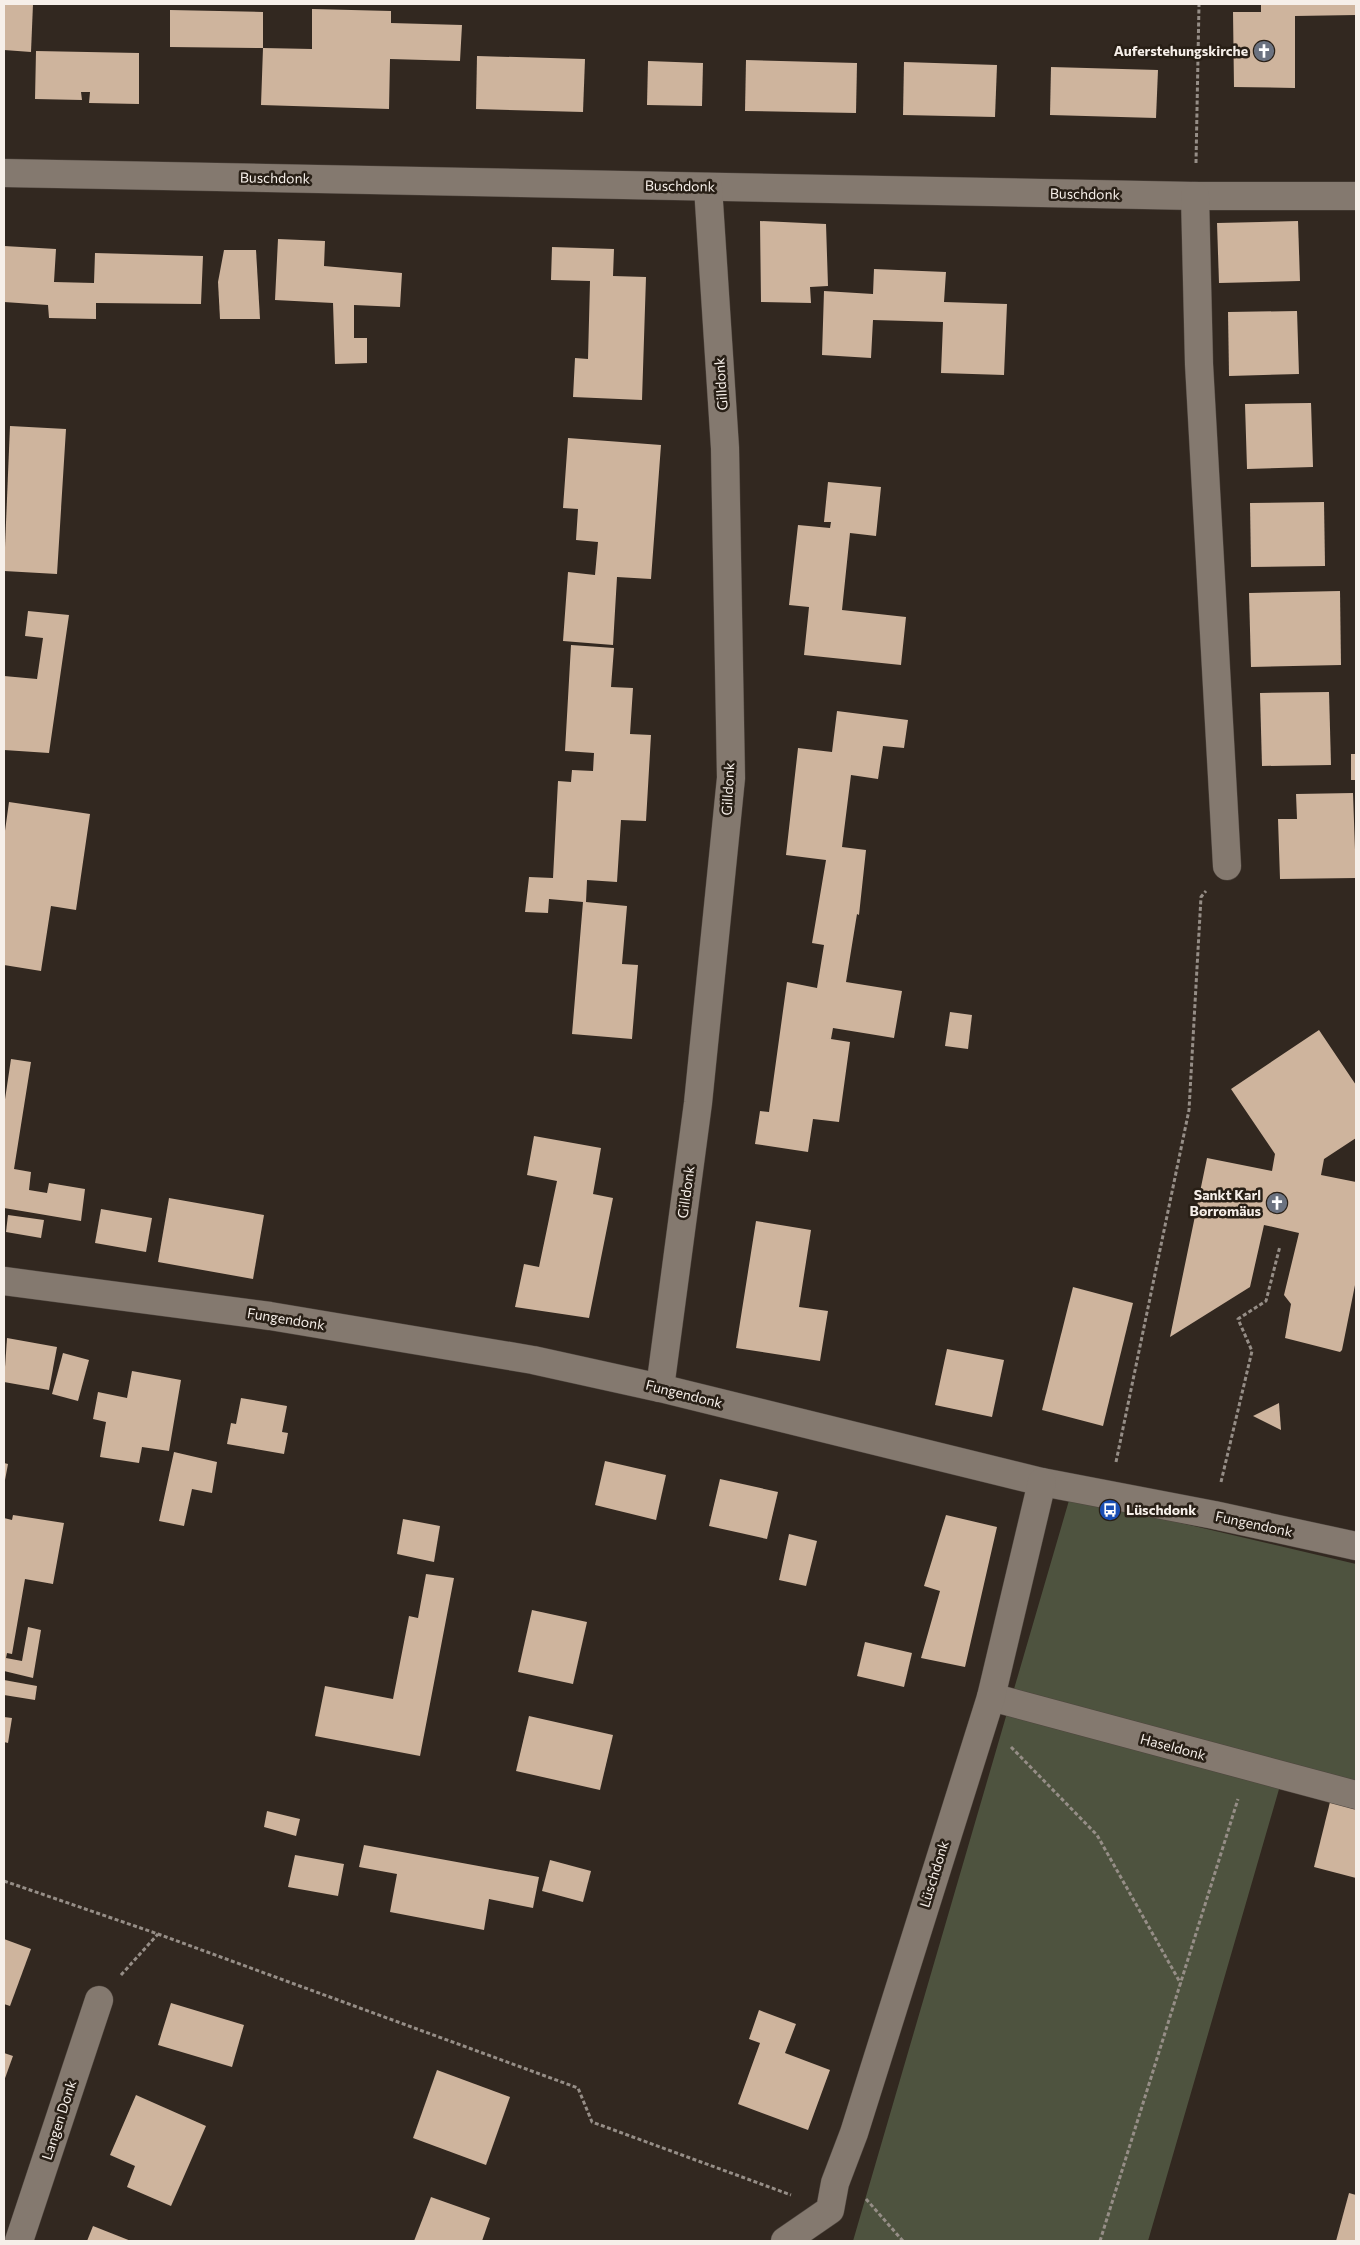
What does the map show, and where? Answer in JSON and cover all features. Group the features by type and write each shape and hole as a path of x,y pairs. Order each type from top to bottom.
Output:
{"street":[{"name":"Buschdonk","path":"4,173 1195,196 1356,196"},
{"name":"Gilldonk","path":"660,1388 698,1103 731,778 726,448 708,187"},
{"path":"1195,196 1199,364 1214,592 1228,866"},
{"name":"Fungendonk","path":"4,1281 270,1316 533,1360 660,1388 1042,1482 1214,1515 1356,1546"},
{"name":"Lüschdonk","path":"830,2210 835,2183 854,2133 987,1708 1042,1482"},
{"name":"Haseldonk","path":"987,1708 1248,1767 1356,1795"},
{"name":"Langen Donk","path":"19,2241 100,2000"},
{"path":"785,2241 830,2210"}],"path":[{"path":"1195,196 1199,4"},
{"path":"1109,1495 1189,1110 1201,897 1228,866"},
{"path":"1214,1515 1252,1351 1238,1319 1266,1301 1280,1246"},
{"path":"987,1708 1097,1835 1182,1984"},
{"path":"1100,2241 1182,1984 1248,1767"},
{"path":"4,1881 158,1934 578,2088 592,2122 830,2210"},
{"path":"100,2000 158,1934"},
{"path":"897,2234 903,2241"}],"green space":[{"path":"1070,1497 1356,1564 1356,1783 1286,1765 1148,2241 853,2241"}],"building":[{"path":"4,4 33,4 31,52 4,50"},
{"name":"Auferstehungskirche","path":"1261,4 1356,4 1356,15 1295,16 1295,88 1234,87 1233,12 1261,12"},
{"path":"312,9 391,11 391,23 462,25 460,61 390,59 389,109 261,105 263,48 312,49"},
{"path":"170,10 263,12 263,48 170,47"},
{"path":"36,51 139,53 139,104 89,103 90,92 81,92 82,100 35,99"},
{"path":"477,56 585,59 583,112 476,109"},
{"path":"746,60 857,63 856,113 745,111"},
{"path":"648,61 703,63 702,106 647,105"},
{"path":"904,62 997,65 995,117 903,115"},
{"path":"1051,67 1158,70 1156,118 1050,115"},
{"path":"760,221 826,224 828,286 810,287 811,303 761,302"},
{"path":"1298,221 1300,281 1219,283 1217,223"},
{"path":"278,239 325,241 324,266 402,273 400,307 354,305 354,338 367,338 367,363 335,364 333,303 275,300"},
{"path":"4,246 56,249 54,282 94,283 95,253 203,256 201,304 96,303 96,319 49,318 48,305 4,302"},
{"path":"552,247 614,249 613,276 646,277 642,400 573,397 575,358 588,359 590,281 551,280"},
{"path":"224,250 256,250 260,319 220,319 218,282"},
{"path":"874,269 946,272 944,302 1007,304 1004,375 941,373 943,322 873,320 871,358 822,355 824,291 873,294"},
{"path":"1297,311 1299,374 1229,376 1228,312"},
{"path":"1311,403 1313,467 1247,469 1245,404"},
{"path":"10,426 66,429 57,574 4,571"},
{"path":"568,438 661,445 651,579 617,577 613,645 563,641 568,572 595,575 598,542 576,540 578,509 563,508"},
{"path":"828,482 881,487 876,536 850,533 842,610 906,617 901,665 804,655 809,607 789,605 798,525 830,528 831,522 824,522"},
{"path":"1324,502 1325,566 1251,567 1250,503"},
{"path":"1340,591 1341,665 1251,667 1249,593"},
{"path":"28,611 69,615 49,753 4,750 4,676 37,679 43,638 25,636"},
{"path":"571,645 614,648 611,687 633,688 630,734 651,735 646,821 621,820 617,882 587,880 586,902 627,906 622,964 638,965 632,1039 572,1034 583,902 549,899 548,913 525,912 529,877 553,878 558,781 571,782 572,770 593,771 594,753 565,751"},
{"path":"1329,692 1331,765 1262,766 1260,693"},
{"path":"837,711 908,720 904,748 883,746 878,779 851,775 842,847 866,850 859,915 857,914 846,982 902,991 894,1038 833,1028 831,1039 818,1037 850,1042 839,1122 813,1119 808,1152 755,1144 760,1111 769,1112 787,982 817,988 824,945 812,943 826,860 786,855 798,748 832,752"},
{"path":"1351,754 1356,754 1356,780 1351,780"},
{"path":"1353,793 1356,878 1280,879 1278,819 1297,819 1296,794"},
{"path":"9,802 90,814 76,910 51,906 41,971 4,965 4,838"},
{"path":"950,1012 972,1015 968,1049 945,1046"},
{"name":"Sankt Karl Borromäus","path":"1319,1030 1356,1085 1356,1138 1324,1159 1321,1175 1356,1182 1356,1280 1342,1350 1340,1352 1285,1338 1291,1304 1284,1295 1299,1233 1264,1225 1250,1287 1170,1337 1207,1158 1272,1171 1275,1154 1231,1089"},
{"path":"11,1059 31,1062 14,1169 31,1172 29,1190 47,1193 49,1183 85,1189 81,1221 4,1208 4,1106"},
{"path":"534,1136 601,1148 593,1194 613,1198 589,1318 515,1307 524,1264 539,1267 557,1181 527,1175"},
{"path":"169,1198 264,1215 253,1279 158,1262"},
{"path":"101,1209 152,1218 146,1252 95,1243"},
{"path":"8,1215 44,1220 41,1238 6,1232"},
{"path":"756,1221 811,1230 799,1307 828,1311 820,1361 736,1348"},
{"path":"1073,1287 1133,1303 1103,1426 1042,1410"},
{"path":"7,1338 57,1347 49,1390 4,1382"},
{"path":"947,1349 1004,1360 992,1417 935,1405"},
{"path":"63,1353 89,1360 78,1401 52,1394"},
{"path":"132,1371 181,1380 169,1451 142,1447 139,1463 100,1457 106,1422 93,1419 98,1392 127,1398"},
{"path":"241,1398 287,1406 282,1432 288,1433 284,1454 227,1444 231,1423 236,1424"},
{"path":"1279,1403 1281,1430 1253,1416"},
{"path":"174,1452 217,1462 212,1493 192,1489 184,1526 159,1521"},
{"path":"605,1461 666,1475 656,1520 595,1505"},
{"path":"4,1463 8,1464 5,1480 4,1480"},
{"path":"720,1479 778,1492 767,1539 709,1526"},
{"path":"13,1515 64,1523 53,1584 25,1579 12,1654 7,1653 6,1658 22,1661 28,1627 41,1630 33,1678 4,1671 4,1518 12,1520"},
{"path":"946,1515 997,1527 965,1667 921,1658 940,1591 924,1586"},
{"path":"403,1519 440,1526 434,1562 397,1554"},
{"path":"789,1534 817,1541 806,1586 779,1580"},
{"path":"426,1574 454,1578 420,1756 315,1736 325,1686 393,1699 409,1616 418,1618"},
{"path":"532,1610 587,1622 573,1684 518,1672"},
{"path":"865,1642 912,1653 904,1687 857,1676"},
{"path":"4,1680 37,1686 35,1700 4,1695"},
{"path":"529,1716 613,1735 600,1790 516,1771"},
{"path":"4,1717 12,1718 8,1743 4,1742"},
{"path":"1331,1798 1356,1805 1356,1878 1314,1867"},
{"path":"267,1811 300,1819 296,1836 264,1827"},
{"path":"364,1845 539,1877 533,1908 489,1899 484,1930 390,1912 397,1874 359,1867"},
{"path":"295,1855 344,1864 338,1896 288,1887"},
{"path":"550,1860 591,1871 583,1902 542,1891"},
{"path":"4,1939 31,1949 10,2006 4,2004"},
{"path":"171,2003 244,2025 232,2067 158,2045"},
{"path":"759,2010 796,2024 785,2053 830,2070 808,2130 738,2104 760,2043 749,2039"},
{"path":"4,2053 13,2056 4,2081"},
{"path":"437,2070 510,2097 486,2165 413,2138"},
{"path":"136,2095 206,2126 171,2206 127,2187 135,2166 110,2155"},
{"path":"1349,2193 1356,2195 1356,2241 1336,2241"},
{"path":"431,2197 490,2218 482,2241 414,2241"},
{"path":"93,2226 131,2241 87,2241"}],"place":[{"name":"Auferstehungskirche","path":"1264,51"},
{"name":"Sankt Karl Borromäus","path":"1277,1203"},
{"name":"Lüschdonk","path":"1110,1510"}]}
